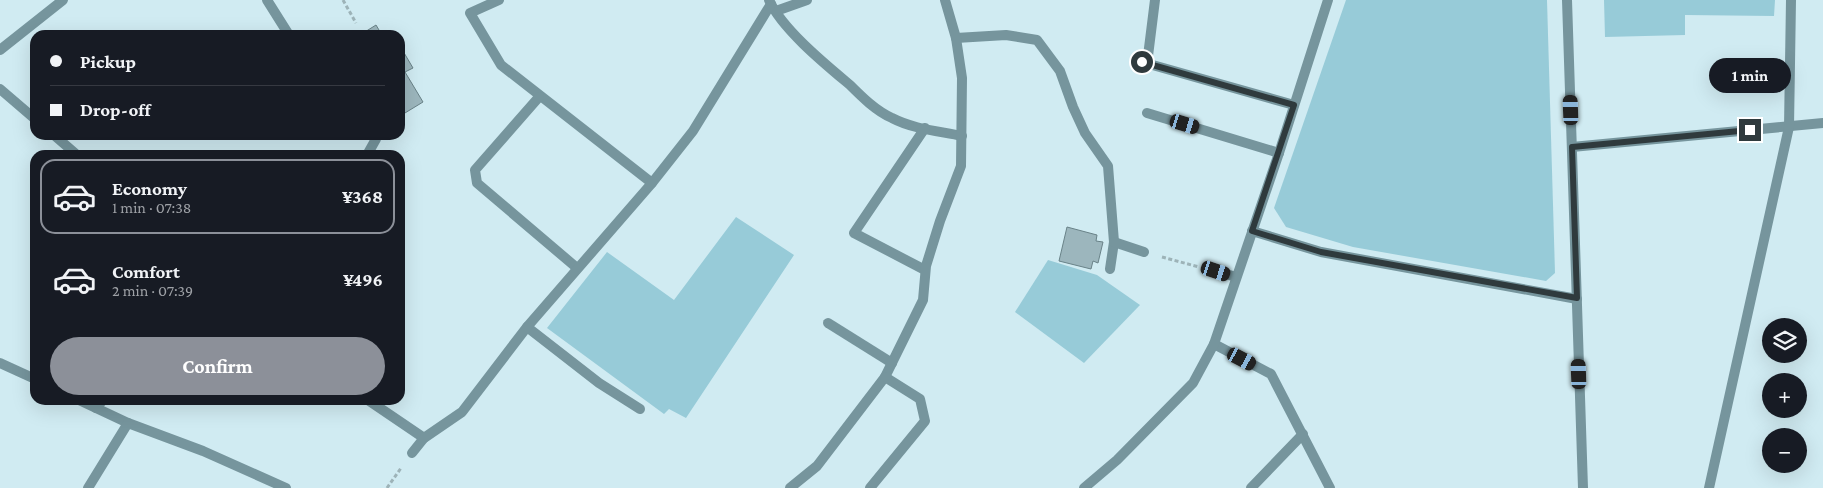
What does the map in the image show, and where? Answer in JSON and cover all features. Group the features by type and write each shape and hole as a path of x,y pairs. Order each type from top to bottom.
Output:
{"street":[{"path":"0,50 63,0"},
{"path":"268,0 286,30"},
{"path":"500,0 470,13 501,65 652,183"},
{"path":"772,5 808,0"},
{"path":"790,488 817,466 885,377 923,300 925,270 940,221 961,166 962,78 956,38 945,0"},
{"path":"1155,0 1145,63 1294,105"},
{"path":"1084,488 1117,460 1193,383 1214,344 1328,0"},
{"path":"1567,0 1583,488"},
{"path":"1709,488 1789,127 1791,0"},
{"path":"772,5 810,50 863,97 889,117 907,125 962,136"},
{"path":"412,453 424,438 462,412 528,327 652,183 694,131 772,5"},
{"path":"956,38 1006,36 1037,40 1060,72 1084,133 1108,166 1114,242 1110,270"},
{"path":"0,89 30,115"},
{"path":"540,97 475,170 477,184 577,268"},
{"path":"1148,113 1278,153"},
{"path":"1572,147 1823,123"},
{"path":"925,128 854,234 925,270"},
{"path":"60,140 71,150"},
{"path":"1252,231 1321,252 1577,298"},
{"path":"1114,242 1144,252"},
{"path":"1216,271 1236,277"},
{"path":"828,323 892,363"},
{"path":"528,327 599,382 640,410"},
{"path":"1214,344 1272,374 1330,488"},
{"path":"0,363 30,377"},
{"path":"870,488 925,421 920,399 885,377"},
{"path":"101,405 128,423 203,451 268,484 286,488"},
{"path":"375,405 424,438"},
{"path":"88,488 128,423"},
{"path":"1251,488 1303,434"}],"path":[{"path":"343,0 356,23"},
{"path":"1144,252 1216,271"},
{"path":"387,488 412,453"}],"shaded area":[{"path":"1346,0 1547,0 1555,273 1546,281 1353,247 1286,227 1274,208"},
{"path":"1604,0 1775,0 1774,16 1685,15 1685,35 1605,37"},
{"path":"736,217 794,255 686,418 669,409 664,414 547,328 607,252 674,300"},
{"path":"1048,260 1097,275 1140,305 1084,363 1015,312"}],"building":[{"path":"376,25 379,30 368,30"},
{"path":"405,54 413,68 405,72"},
{"path":"405,72 423,102 405,113"},
{"path":"1067,227 1097,235 1096,241 1103,242 1098,263 1093,261 1091,269 1059,261"}],"route":[{"path":"1142,62 1294,105 1252,231 1321,252 1577,298 1572,147 1750,130"}]}
